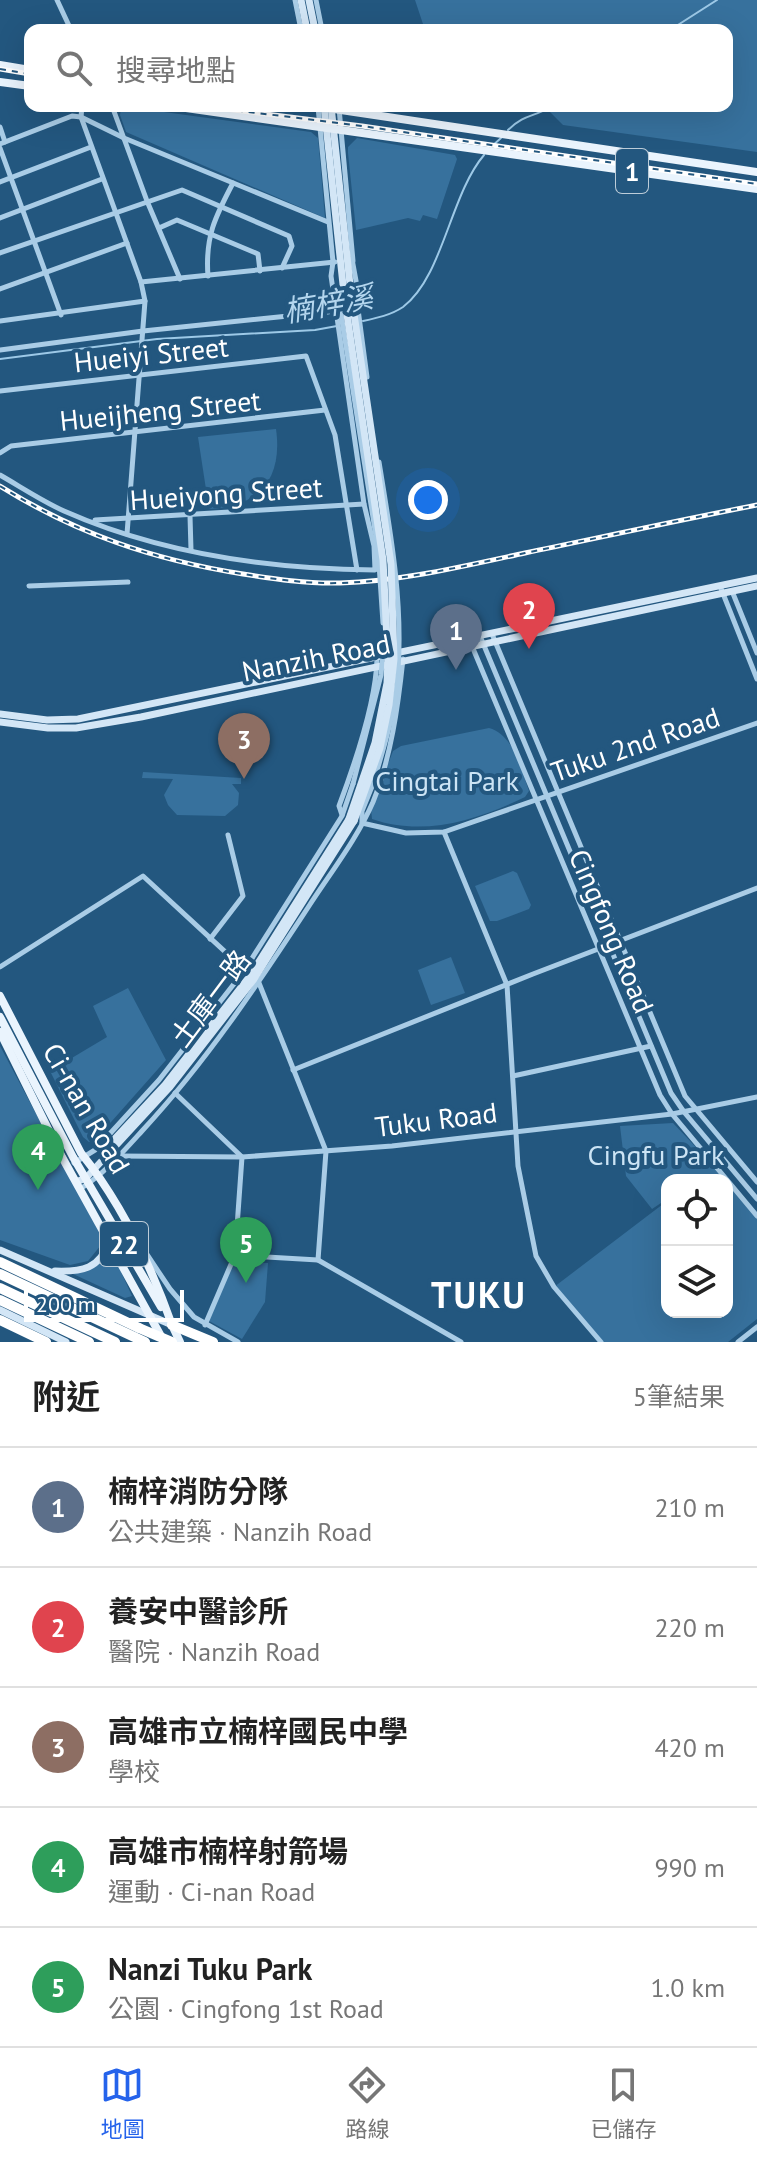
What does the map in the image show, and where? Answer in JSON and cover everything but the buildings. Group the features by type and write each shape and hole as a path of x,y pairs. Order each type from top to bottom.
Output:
{"highway":[{"path":"0,1262 64,1298"},
{"path":"0,1274 172,1342"},
{"path":"0,1288 89,1342"},
{"path":"0,1300 55,1320"},
{"path":"88,1308 145,1342"},
{"path":"0,1320 46,1342"},
{"path":"172,1325 213,1342"},
{"path":"74,1335 115,1342"}],"main road":[{"path":"0,65 24,69"},
{"path":"0,82 24,85"},
{"name":"1","path":"215,112 757,189"},
{"name":"1","path":"359,112 757,172"},
{"path":"692,180 693,162"},
{"name":"Ci-nan Road","path":"0,996 51,1098 109,1241 164,1342"},
{"name":"Ci-nan Road","path":"0,1017 83,1172 139,1242 180,1342"},
{"name":"Ci-nan Road","path":"0,1032 172,1325"}],"street":[{"path":"57,0 68,24"},
{"path":"298,0 303,24"},
{"path":"309,0 314,24"},
{"path":"316,0 321,24"},
{"path":"81,112 145,301 127,534"},
{"path":"114,112 180,279"},
{"path":"327,112 341,263 390,527 398,608 398,669 394,704 373,784 362,811 352,820"},
{"name":"土庫一路","path":"83,1172 164,1084 252,977 352,820 380,748 394,659 391,564 341,263 327,112"},
{"path":"2,145 72,116 81,117 233,183 338,223"},
{"path":"0,127 11,178 61,315"},
{"path":"0,182 91,147"},
{"path":"0,218 102,179"},
{"path":"208,276 206,249 210,233 233,183"},
{"path":"0,253 182,190 289,236 292,246 282,268"},
{"path":"159,228 177,220 210,233 258,254 260,271"},
{"path":"0,289 127,243"},
{"path":"141,282 341,263"},
{"path":"0,350 143,331 336,314 361,308 341,263"},
{"path":"0,475 64,511 127,534 239,561 375,570 374,546 364,504 336,314 341,263"},
{"path":"347,294 378,549 384,645 381,675 353,784 352,820"},
{"path":"0,321 145,301"},
{"name":"Hueiyi Street","path":"0,391 306,356 325,410"},
{"path":"325,410 335,435 357,570"},
{"name":"Hueijheng Street","path":"0,453 11,446 325,410"},
{"name":"Hueiyong Street","path":"90,520 364,504"},
{"path":"190,516 191,550"},
{"path":"29,586 128,582"},
{"name":"Nanzih Road","path":"0,722 76,728 404,657 480,636 756,582"},
{"path":"731,588 757,653"},
{"path":"721,590 757,679"},
{"name":"Nanzih Road","path":"404,657 483,646 721,590"},
{"name":"Cingfong Road","path":"492,634 685,1096 757,1182"},
{"name":"Cingfong Road","path":"480,636 671,1093 757,1199"},
{"name":"Cingfong Road","path":"469,639 660,1095 672,1114 757,1216"},
{"path":"83,1172 119,1156 176,1094 352,820 379,785 404,657"},
{"path":"352,820 339,806 358,749 377,663"},
{"name":"Nanzih Road","path":"0,714 47,720 78,719 328,666 377,663"},
{"name":"Tuku 2nd Road","path":"352,820 406,833 444,832 757,723"},
{"path":"444,832 507,985 518,1166 536,1256 554,1287 601,1342"},
{"path":"210,939 243,896 228,835"},
{"path":"0,967 143,876 252,977 326,1151 318,1260"},
{"path":"293,1070 757,888"},
{"path":"513,1076 651,1046"},
{"path":"83,1172 95,1150 164,1084 242,1157 235,1255 205,1325"},
{"name":"Tuku Road","path":"119,1156 242,1157 326,1151 672,1114 757,1097"},
{"path":"49,1271 78,1271 92,1267 99,1262 109,1241"},
{"name":"Ci-nan Road","path":"139,1242 164,1281 194,1317 238,1342"},
{"path":"0,1250 172,1325"},
{"path":"235,1255 318,1260 461,1342"},
{"path":"0,1310 74,1335"},
{"path":"738,1342 757,1327"}],"green space":[{"path":"415,0 757,0 757,152 563,125 550,112 733,112 733,24 423,24"},
{"path":"120,112 164,112 311,132 318,138 325,218 126,132"},
{"path":"357,138 455,155 457,159 437,219 423,215 420,221 408,218 356,230 348,147"},
{"path":"276,429 276,462 264,487 242,503 209,509 198,437"},
{"name":"Cingtai Park","path":"489,728 511,745 529,791 525,797 469,819 431,826 392,824 372,819 371,809 393,751 401,746"},
{"path":"143,772 241,778 241,784 232,784 239,793 238,805 225,816 177,815 164,795 173,779 142,778"},
{"path":"513,871 517,873 531,905 529,909 490,921 475,886"},
{"path":"451,957 465,993 431,1005 418,970"},
{"path":"128,988 166,1060 96,1139 89,1142 83,1137 50,1071 107,1037 93,1006"},
{"path":"0,1046 100,1234 101,1245 88,1261 70,1265 0,1240"},
{"name":"Cingfu Park","path":"673,1123 721,1174 661,1174 661,1203 652,1209 626,1176 620,1126"},
{"path":"733,1188 757,1218 757,1319 728,1342 603,1342 554,1287 661,1206 661,1318 733,1318"},
{"path":"111,1250 132,1296 125,1298 73,1274"},
{"path":"234,1262 268,1263 265,1302 242,1339 209,1321"}],"waterway":[{"name":"楠梓溪","path":"679,24 717,0"},
{"name":"楠梓溪","path":"508,130 540,112"},
{"name":"楠梓溪","path":"491,147 501,138"},
{"name":"楠梓溪","path":"363,321 398,310 417,293 428,276 472,172 484,155"},
{"name":"楠梓溪","path":"0,359 157,339 315,330 337,326"}],"railway":[{"path":"0,69 24,73"},
{"path":"249,112 757,184"},
{"path":"0,486 58,518 147,553 243,574 328,583 364,582 433,572 757,505"}],"place":[{"name":"養安中醫診所","path":"529,649"},
{"name":"楠梓消防分隊","path":"456,670"},
{"name":"高雄市立楠梓國民中學","path":"244,779"},
{"name":"高雄市楠梓射箭場","path":"38,1190"},
{"name":"Nanzi Tuku Park","path":"246,1283"}],"district":[{"name":"TUKU","path":"479,1294"}]}
